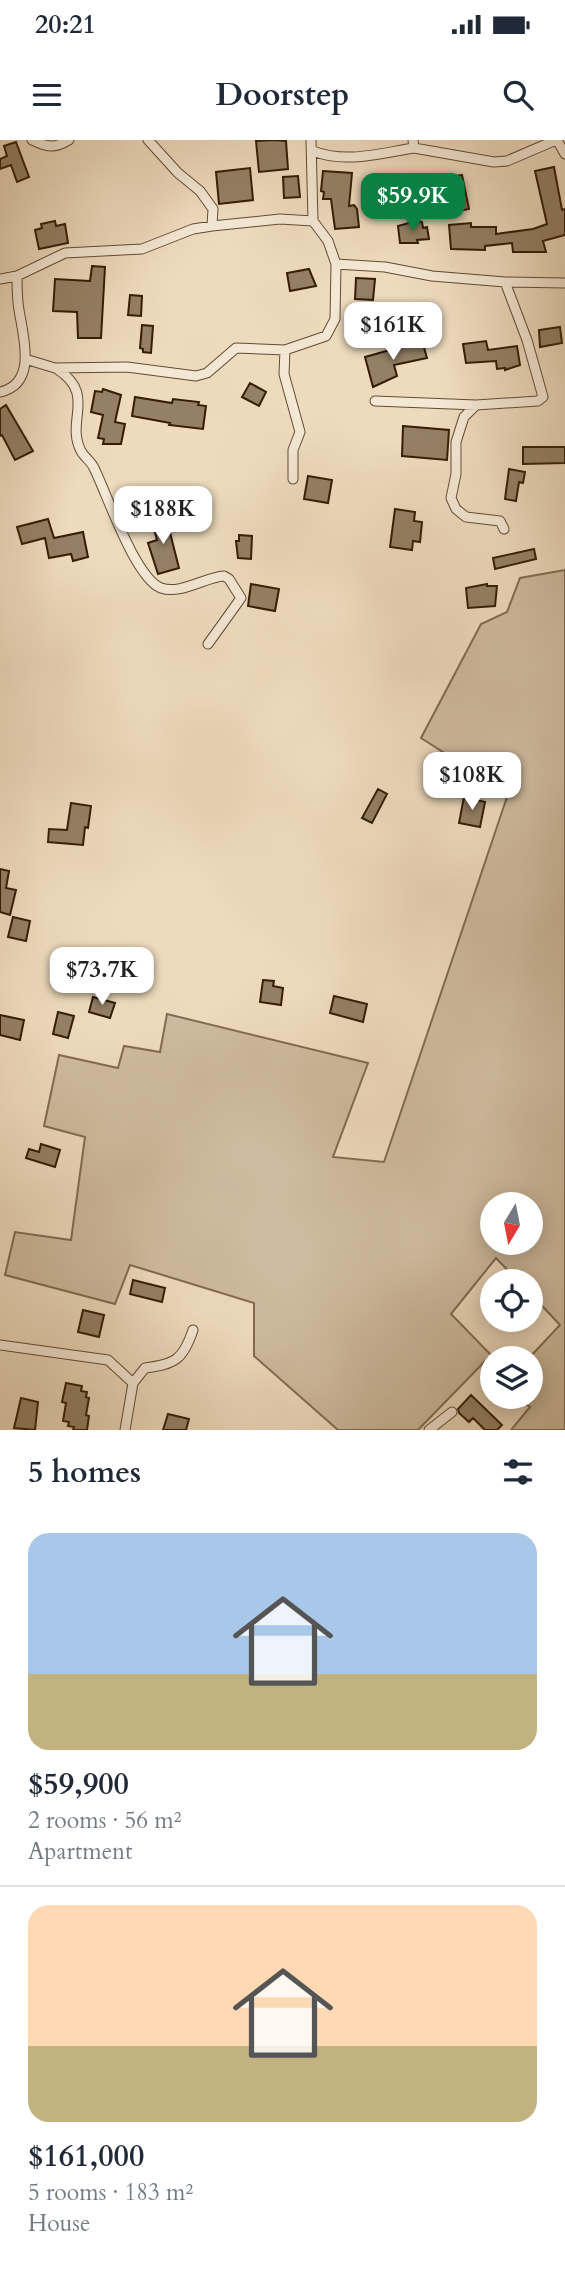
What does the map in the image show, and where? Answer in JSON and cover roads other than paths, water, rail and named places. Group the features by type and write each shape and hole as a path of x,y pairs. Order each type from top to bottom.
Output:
{"street":[{"path":"32,140 47,147 58,147 69,140"},
{"path":"148,140 159,148 178,173 200,191 213,209 212,226"},
{"path":"55,368 127,367 196,376 207,373 236,348 285,350 326,336 335,319 336,264 328,241 313,221 312,140"},
{"path":"313,151 326,156 345,158 414,144 494,162 508,161 556,140 565,154"},
{"path":"0,279 17,276 65,253 142,249 193,229 280,219 313,221"},
{"path":"336,264 385,267 432,276 505,282 565,282"},
{"path":"0,392 19,381 25,359 17,276"},
{"path":"375,401 476,405 538,401 544,397 527,340 505,282"},
{"path":"285,350 284,374 300,432 293,450 293,479"},
{"path":"25,359 55,368 68,376 78,393 77,435 80,450 93,465 135,560 151,579 159,587 170,588 224,576 229,579 241,598 208,644"},
{"path":"476,405 464,417 456,442 456,474 451,498 456,509 466,517 500,521 504,529"},
{"path":"125,1430 133,1383 145,1368 169,1364 186,1351 193,1330"},
{"path":"0,1345 108,1360 133,1383"},
{"path":"429,1430 452,1412"}]}
